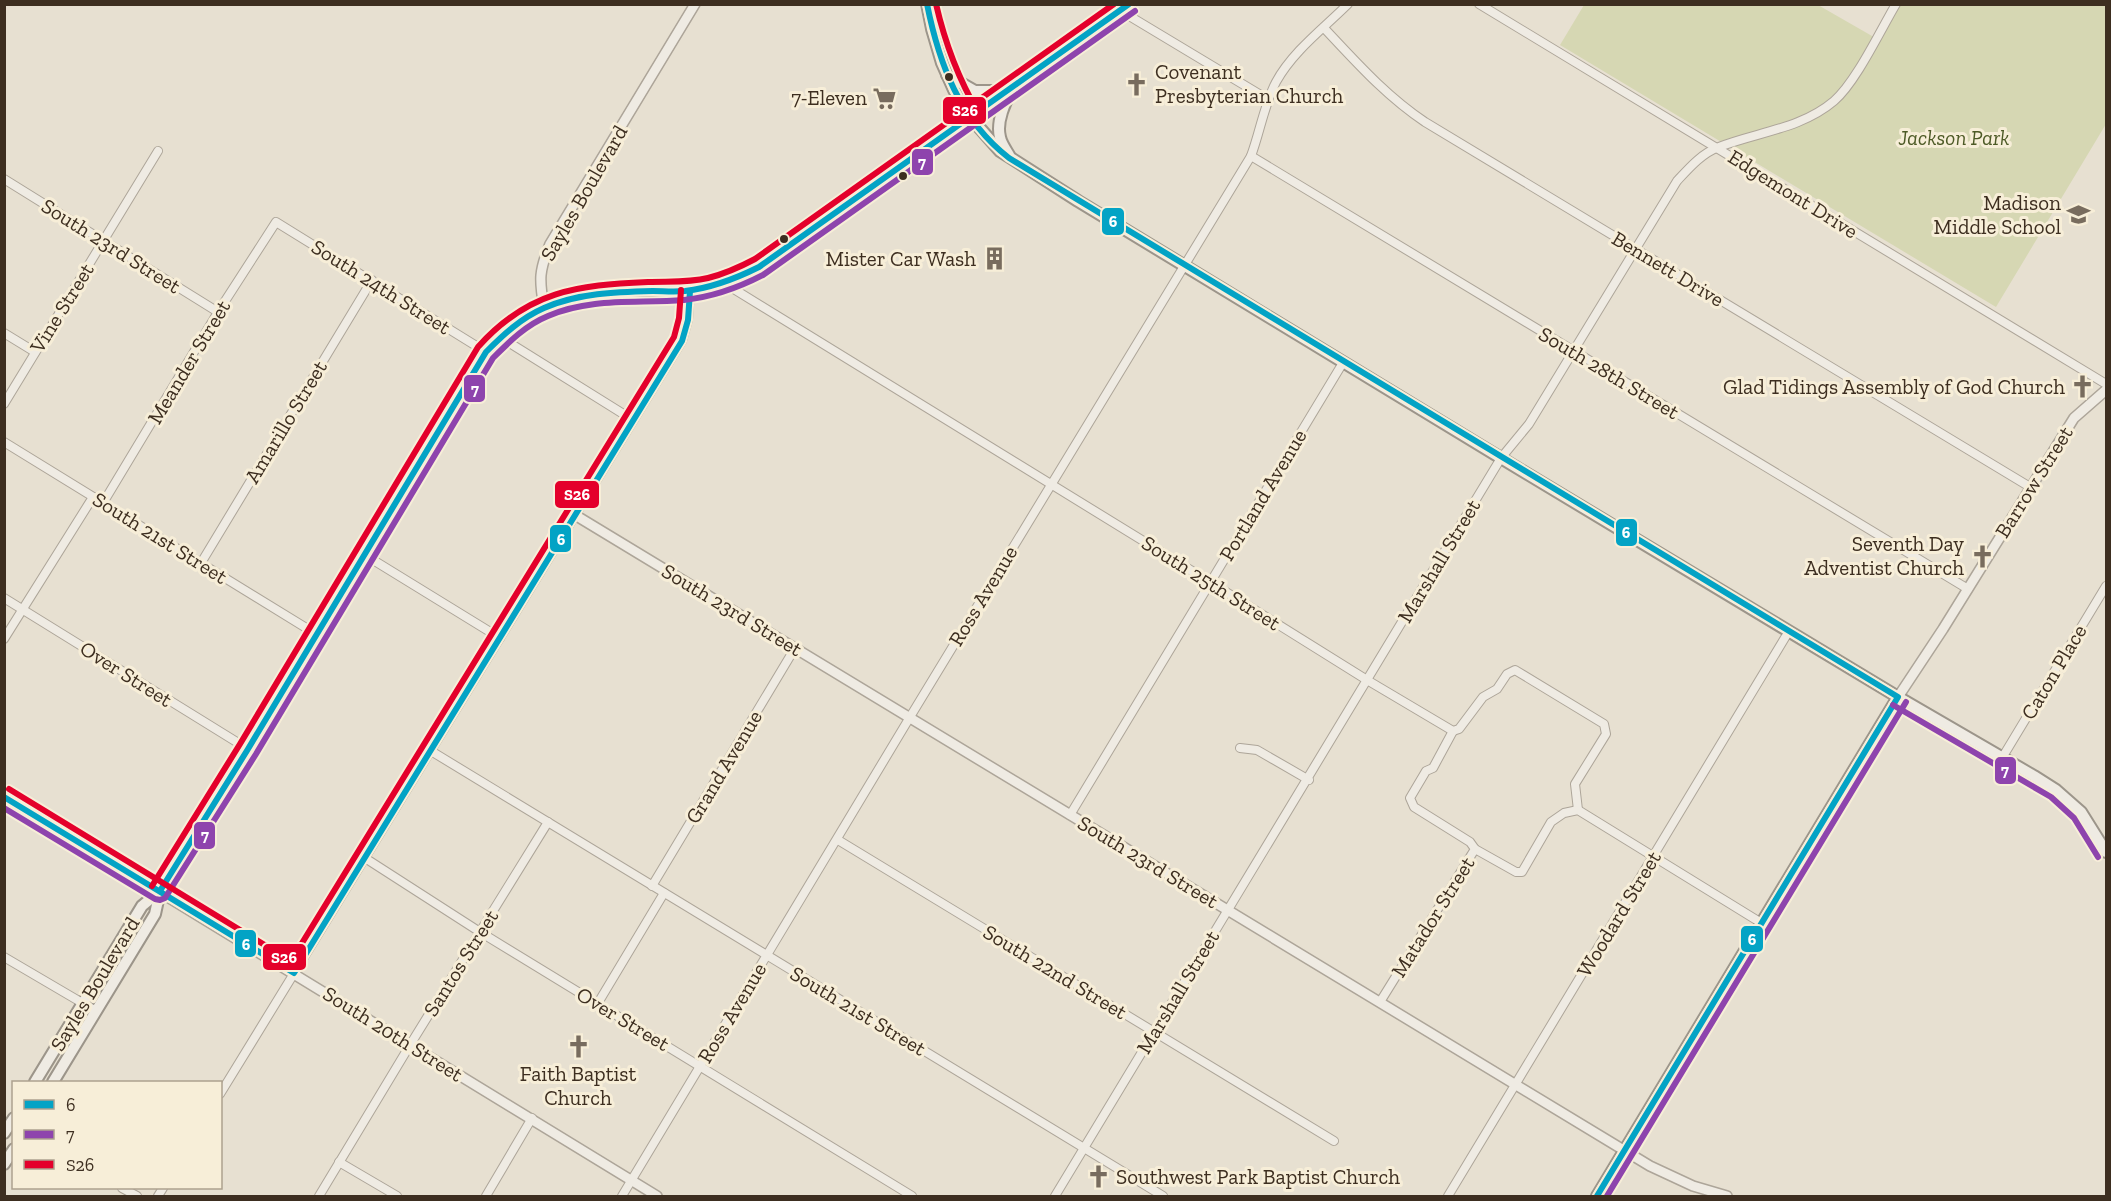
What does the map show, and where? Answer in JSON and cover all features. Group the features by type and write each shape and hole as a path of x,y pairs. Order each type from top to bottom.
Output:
{"main road":[{"path":"927,4 932,29 947,75 969,117 1000,151 1078,201 1501,458 2056,790 2081,812 2103,837 2106,852"},
{"path":"544,308 568,298 598,294 690,291 724,283 745,275 768,262 969,117 1126,8"},
{"path":"947,75 975,91 1011,88"},
{"path":"1011,88 999,128 1000,138 1011,158"},
{"name":"Sayles Boulevard","path":"36,1081 142,906 160,891 248,749 486,352 517,323 544,308"},
{"name":"Barrow Street","path":"1597,1197 1898,697"},
{"name":"Sayles Boulevard","path":"54,1081 155,914 160,891"},
{"path":"4,1133 11,1119"}],"street":[{"name":"Sayles Boulevard","path":"544,308 539,283 541,265 550,244 695,4"},
{"name":"Ross Avenue","path":"622,1197 1050,484 1251,156 1269,100 1284,69 1295,55 1348,4"},
{"name":"Edgemont Drive","path":"1479,4 2106,384"},
{"name":"Marshall Street","path":"1055,1197 1309,780 1501,458 1529,424 1677,182 1695,162 1717,147 1796,124 1834,101 1853,77 1896,4"},
{"path":"1126,8 1269,100"},
{"name":"Bennett Drive","path":"1324,28 1399,105 2030,487"},
{"name":"Vine Street","path":"4,404 158,151"},
{"name":"South 28th Street","path":"1251,156 1968,589"},
{"name":"South 23rd Street","path":"4,179 218,312"},
{"name":"South 24th Street","path":"276,222 486,352"},
{"name":"Meander Street","path":"103,503 218,312 276,222"},
{"name":"Amarillo Street","path":"201,563 372,280"},
{"name":"South 25th Street","path":"724,283 1453,731"},
{"path":"222,1091 682,340 688,320 690,291"},
{"path":"4,333 35,352"},
{"path":"500,337 633,420"},
{"name":"Portland Avenue","path":"1070,814 1344,362"},
{"name":"Barrow Street","path":"1898,697 2074,418 2106,390"},
{"name":"South 21st Street","path":"4,442 316,634"},
{"path":"4,639 93,497"},
{"name":"South 23rd Street","path":"575,515 1625,1151 1674,1178 1727,1197"},
{"path":"365,555 500,638"},
{"name":"Caton Place","path":"2002,758 2106,586"},
{"name":"Over Street","path":"4,598 248,749"},
{"name":"Woodard Street","path":"1448,1197 1789,631"},
{"name":"Grand Avenue","path":"652,886 795,648"},
{"path":"1453,731 1459,729 1483,697 1497,689 1507,674 1515,670 1604,724 1606,734 1575,784 1578,810"},
{"name":"Matador Street","path":"1380,1002 1474,849 1470,842 1414,807 1410,798 1426,771 1433,768 1453,731"},
{"path":"1240,748 1257,750 1309,780"},
{"name":"South 21st Street","path":"431,751 1163,1197"},
{"name":"South 20th Street","path":"4,797 532,1118 657,1197"},
{"path":"1474,849 1516,872 1522,872 1551,822 1564,813 1578,810 1763,924"},
{"name":"Santos Street","path":"319,1197 548,822"},
{"name":"South 22nd Street","path":"838,840 1334,1141"},
{"name":"Over Street","path":"365,858 480,932 912,1197"},
{"path":"598,1003 664,893"},
{"path":"4,957 96,1011"},
{"path":"486,1197 532,1118"},
{"path":"339,1162 397,1197"},
{"path":"124,1189 137,1197"}],"green space":[{"name":"Jackson Park","path":"1584,5 1818,5 1879,40 1901,5 2106,5 2106,124 1996,307 1560,45"}],"transit line":[{"name":"6","path":"927,4 938,48 954,89 977,126 1009,158 1898,697 1597,1196"},
{"name":"S26","path":"936,4 953,60 978,112"},
{"name":"S26","path":"152,886 240,744 478,347 497,328 535,303 576,289 622,283 700,280 726,272 755,259 1114,4"},
{"name":"6","path":"160,891 248,749 486,352 499,339 536,312 570,299 611,293 695,290 723,282 759,267 1129,4"},
{"name":"7","path":"4,808 155,899 165,898 256,754 493,358 512,340 540,320 565,310 615,302 695,299 725,291 763,275 1135,11"},
{"name":"S26","path":"9,789 291,961 674,337 679,318 681,290"},
{"name":"6","path":"4,797 294,973 682,341 688,320 690,291"},
{"name":"7","path":"1607,1196 1906,702"},
{"name":"7","path":"1893,705 2051,797 2074,818 2098,857"}],"place":[{"name":"Covenant Presbyterian Church","path":"1137,84"},
{"name":"7-Eleven","path":"885,98"},
{"name":"Madison Middle School","path":"2079,215"},
{"name":"Mister Car Wash","path":"994,259"},
{"name":"Glad Tidings Assembly of God Church","path":"2083,387"},
{"name":"Seventh Day Adventist Church","path":"1982,556"},
{"name":"Faith Baptist Church","path":"578,1046"},
{"name":"Southwest Park Baptist Church","path":"1098,1177"}]}
